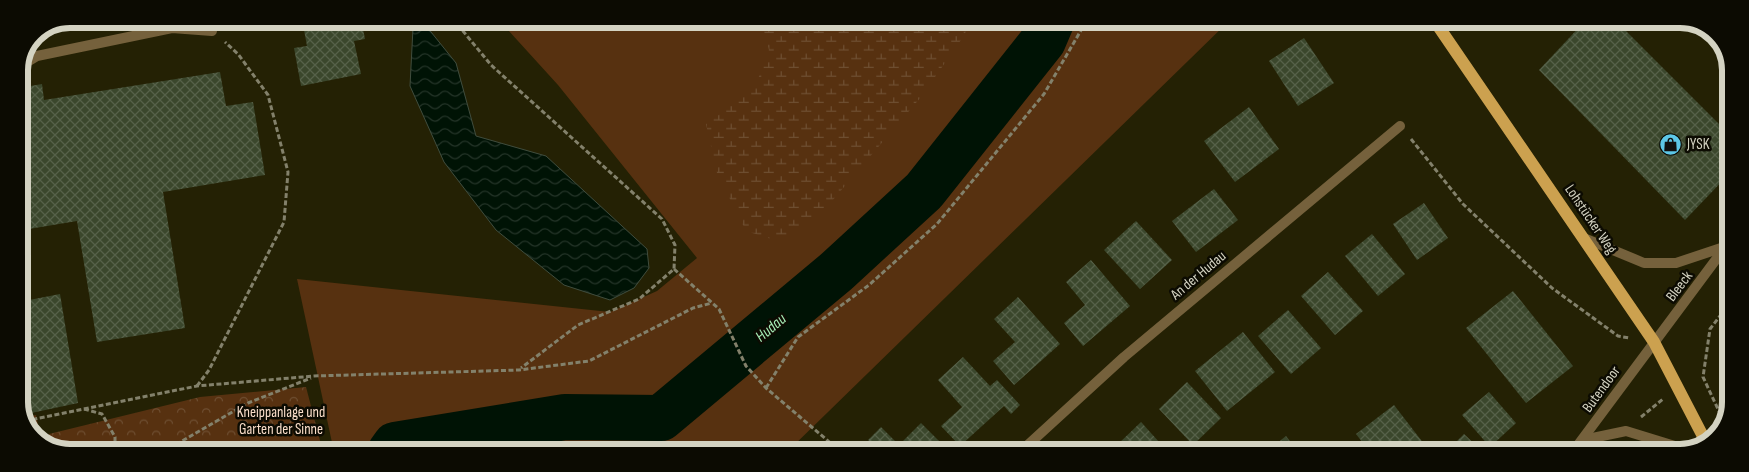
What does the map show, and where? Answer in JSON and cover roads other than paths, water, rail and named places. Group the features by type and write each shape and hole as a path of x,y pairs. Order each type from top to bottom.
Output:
{"main road":[{"name":"Lohstücker Weg","path":"1440,28 1654,342 1703,437"}],"street":[{"path":"28,62 37,56 172,28 212,30"},
{"name":"An der Hudau","path":"1029,444 1124,357 1400,126"},
{"name":"Bleeck","path":"1584,238 1644,263 1676,263 1722,246"},
{"name":"Bleeck","path":"1654,342 1722,253"},
{"name":"Butendoor","path":"1580,444 1654,342"},
{"path":"1583,440 1626,431 1668,444"}],"water":[{"path":"413,28 428,28 456,63 476,136 546,156 647,249 649,268 634,288 610,300 564,285 496,230 444,162 410,86"}],"waterway":[{"name":"Hudau","path":"401,444 565,417 661,418 837,271 924,191 1043,41 1049,28"}],"place":[{"name":"JYSK","path":"1671,144"}],"park label":[{"name":"Kneippanlage und Garten der Sinne","path":"281,420"}]}
